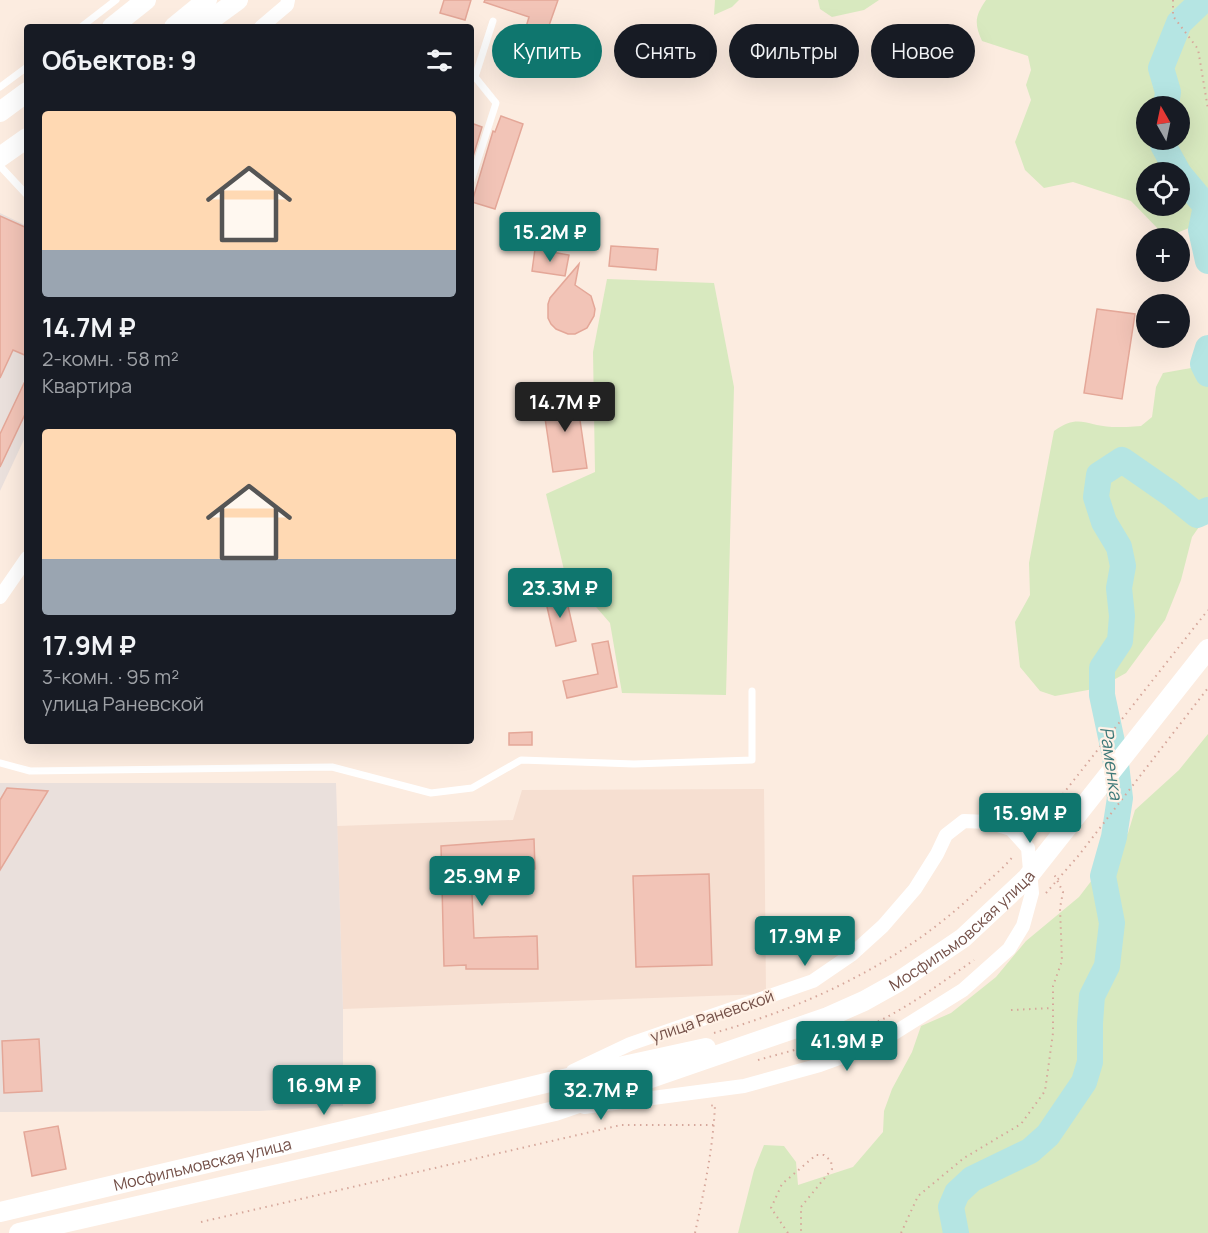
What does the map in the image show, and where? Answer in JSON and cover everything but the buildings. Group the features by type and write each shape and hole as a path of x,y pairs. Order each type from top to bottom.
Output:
{"street":[{"path":"116,24 146,0"},
{"path":"178,24 207,0"},
{"path":"205,24 238,0"},
{"path":"265,24 287,5 288,0"},
{"path":"0,112 24,94"},
{"path":"0,157 24,140"},
{"path":"0,167 24,152"},
{"path":"0,597 24,562"},
{"name":"Мосфильмовская улица","path":"19,1233 84,1224 555,1111 828,1017 864,1001 898,982 963,938 1027,878 1208,649"},
{"name":"улица Раневской","path":"550,1082 630,1044 813,981 851,955 883,926 915,889 937,855 946,835 964,821 988,822 1011,829 1028,848 1032,893 1023,926 1009,949 963,990 875,1046 819,1065 744,1086 555,1111"},
{"name":"Мосфильмовская улица","path":"0,1212 550,1082 793,1028"}],"lane":[{"path":"85,24 116,0"},
{"path":"474,75 493,21"},
{"path":"0,87 24,69"},
{"path":"474,79 496,103 474,172"},
{"path":"0,167 24,192"},
{"path":"0,763 30,771 332,767 431,793 472,788 521,760 634,764 752,760 752,691"}],"path":[{"path":"1173,0 1173,16 1198,50 1208,109"},
{"path":"1031,836 1208,610"},
{"path":"706,1035 821,995 886,961 950,918 1017,852"},
{"path":"900,1233 918,1196 964,1158 1021,1124 1045,1091 1053,1033 1053,987 1062,961 1060,908 1063,892 1054,874"},
{"path":"1011,1010 1053,1008"},
{"path":"694,1233 707,1180 714,1125 715,1106 703,1106"},
{"path":"201,1222 621,1125 714,1125"},
{"path":"788,1233 771,1208 782,1184 816,1155 824,1155 831,1161 832,1169 801,1207 801,1233"}],"shaded area":[{"path":"0,213 24,225 24,439 0,491"},
{"path":"0,783 336,783 343,1009 343,1106 259,1111 0,1112"},
{"path":"764,789 766,994 343,1009 337,826 513,820 522,790"}],"green space":[{"path":"715,0 739,0 732,7 714,15"},
{"path":"818,0 879,0 864,10 832,17 820,9"},
{"path":"986,0 1208,0 1208,224 1199,224 1189,228 1157,228 1146,216 1190,216 1190,162 1136,162 1136,206 1131,201 1073,182 1044,188 1025,170 1015,142 1031,100 1026,85 1031,70 1028,56 982,41 978,29 978,15"},
{"path":"607,279 714,283 734,387 726,695 622,693 610,623 564,570 546,494 595,472 593,352"},
{"path":"1191,368 1208,381 1208,514 1192,537 1181,580 1165,620 1126,673 1099,688 1055,696 1040,691 1020,667 1015,622 1030,595 1029,563 1054,431 1076,422 1112,427 1141,426 1152,417 1156,387 1163,373"},
{"path":"1208,734 1208,1233 738,1233 754,1170 764,1145 784,1146 796,1162 798,1185 853,1167 883,1132 884,1111 892,1089 912,1052 921,1026 951,1013 996,977 1026,941 1079,897 1128,833 1135,810 1179,770"}],"waterway":[{"name":"Раменка","path":"1167,96 1161,68 1179,23 1203,0"},
{"path":"1206,0 1208,4"},
{"name":"Раменка","path":"1166,150 1172,162"},
{"name":"Раменка","path":"1190,187 1206,206 1201,230 1208,261"},
{"name":"Раменка","path":"1208,348 1203,364 1208,374"},
{"name":"Раменка","path":"956,1233 951,1207 957,1193 972,1179 1030,1151 1048,1135 1084,1082 1090,1062 1092,996 1107,966 1112,923 1103,876 1114,837 1120,798 1115,756 1102,695 1102,668 1120,641 1122,616 1119,588 1123,566 1119,547 1104,522 1096,497 1099,475 1122,460 1197,515 1208,510"}]}
